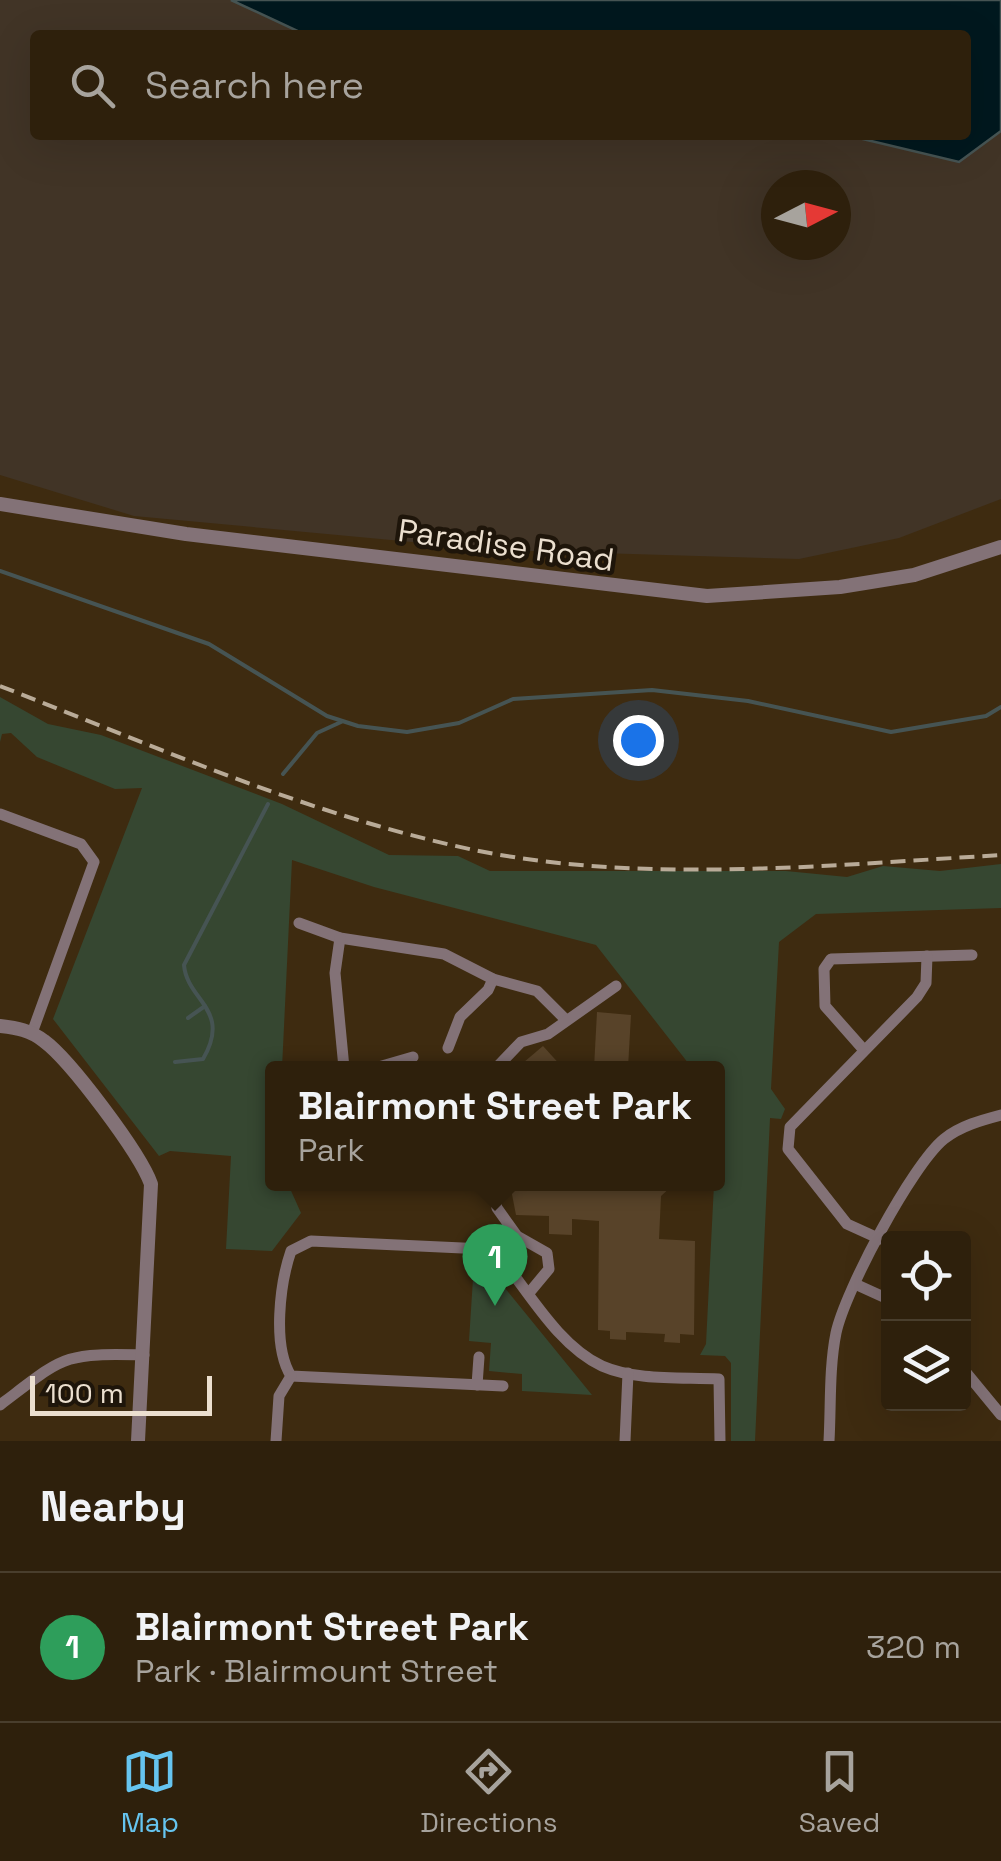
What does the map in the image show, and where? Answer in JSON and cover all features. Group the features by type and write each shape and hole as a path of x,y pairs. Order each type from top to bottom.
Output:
{"street":[{"name":"Paradise Road","path":"0,504 186,534 706,596 840,587 914,575 1001,547"},
{"path":"0,814 81,844 94,862 32,1033"},
{"path":"300,924 340,938 444,954 493,979 537,991 566,1020"},
{"path":"340,938 335,974 343,1061"},
{"path":"862,1049 825,1006 824,969 830,959 972,955"},
{"path":"880,1239 847,1224 788,1149 790,1127 862,1049 917,997 926,983 927,956"},
{"path":"448,1048 460,1017 488,990 493,979"},
{"path":"503,1061 521,1042 548,1034 616,986"},
{"path":"0,1026 32,1033 48,1043 138,1156 151,1184 138,1441"},
{"path":"399,1061 413,1057"},
{"path":"829,1441 837,1329 856,1284 916,1171 945,1138 978,1120 1001,1115"},
{"path":"493,1191 498,1208 517,1236 547,1253 549,1269 530,1292"},
{"path":"291,1376 281,1351 285,1270 291,1251 304,1242 484,1249 501,1258 574,1348 603,1366 628,1373 719,1379 720,1441"},
{"path":"856,1284 881,1296"},
{"path":"0,1405 62,1358 77,1354 144,1354"},
{"path":"477,1385 479,1357"},
{"path":"625,1441 628,1373"},
{"path":"291,1376 503,1386"},
{"path":"276,1441 278,1396 291,1376"},
{"path":"971,1379 1001,1415"}],"shaded area":[{"path":"0,0 1001,0 1001,499 899,538 799,559 499,550 134,516 0,475"}],"green space":[{"path":"0,697 48,724 101,735 282,804 389,855 458,856 490,871 786,871 847,877 883,866 940,871 1001,864 1001,908 816,914 779,942 771,1089 785,1109 781,1119 770,1118 755,1441 731,1441 731,1363 725,1356 700,1355 706,1344 714,1191 725,1191 725,1061 687,1061 596,945 374,887 292,860 282,1061 265,1061 265,1191 291,1191 301,1213 272,1251 226,1249 231,1156 170,1151 159,1156 53,1019 142,788 115,789 37,757 11,733 2,734 0,742"},
{"path":"474,1263 491,1271 592,1395 522,1391 522,1374 489,1371 491,1343 469,1341"}],"water":[{"path":"231,0 1001,0 1001,131 959,162 867,140 971,140 971,30 295,30"}],"building":[{"path":"597,1012 631,1015 628,1061 594,1061"},
{"path":"543,1046 557,1061 525,1061"},
{"path":"511,1191 666,1191 661,1196 659,1239 695,1241 694,1335 680,1334 680,1343 664,1342 665,1334 626,1332 626,1340 610,1339 610,1331 598,1330 599,1221 572,1219 572,1235 549,1234 549,1216 516,1215"}],"waterway":[{"path":"0,571 209,644 327,716 358,726 407,732 459,723 513,699 652,690 748,701 891,732 986,716 1001,707"},
{"path":"283,774 317,733 341,722"},
{"path":"175,1062 203,1059 211,1042 211,1017 192,988 184,965 268,804"},
{"path":"188,1018 205,1006"}],"railway":[{"path":"0,686 296,800 417,837 479,851 542,861 673,869 806,867 1001,855"}],"place":[{"name":"Blairmont Street Park","path":"495,1306"}]}
